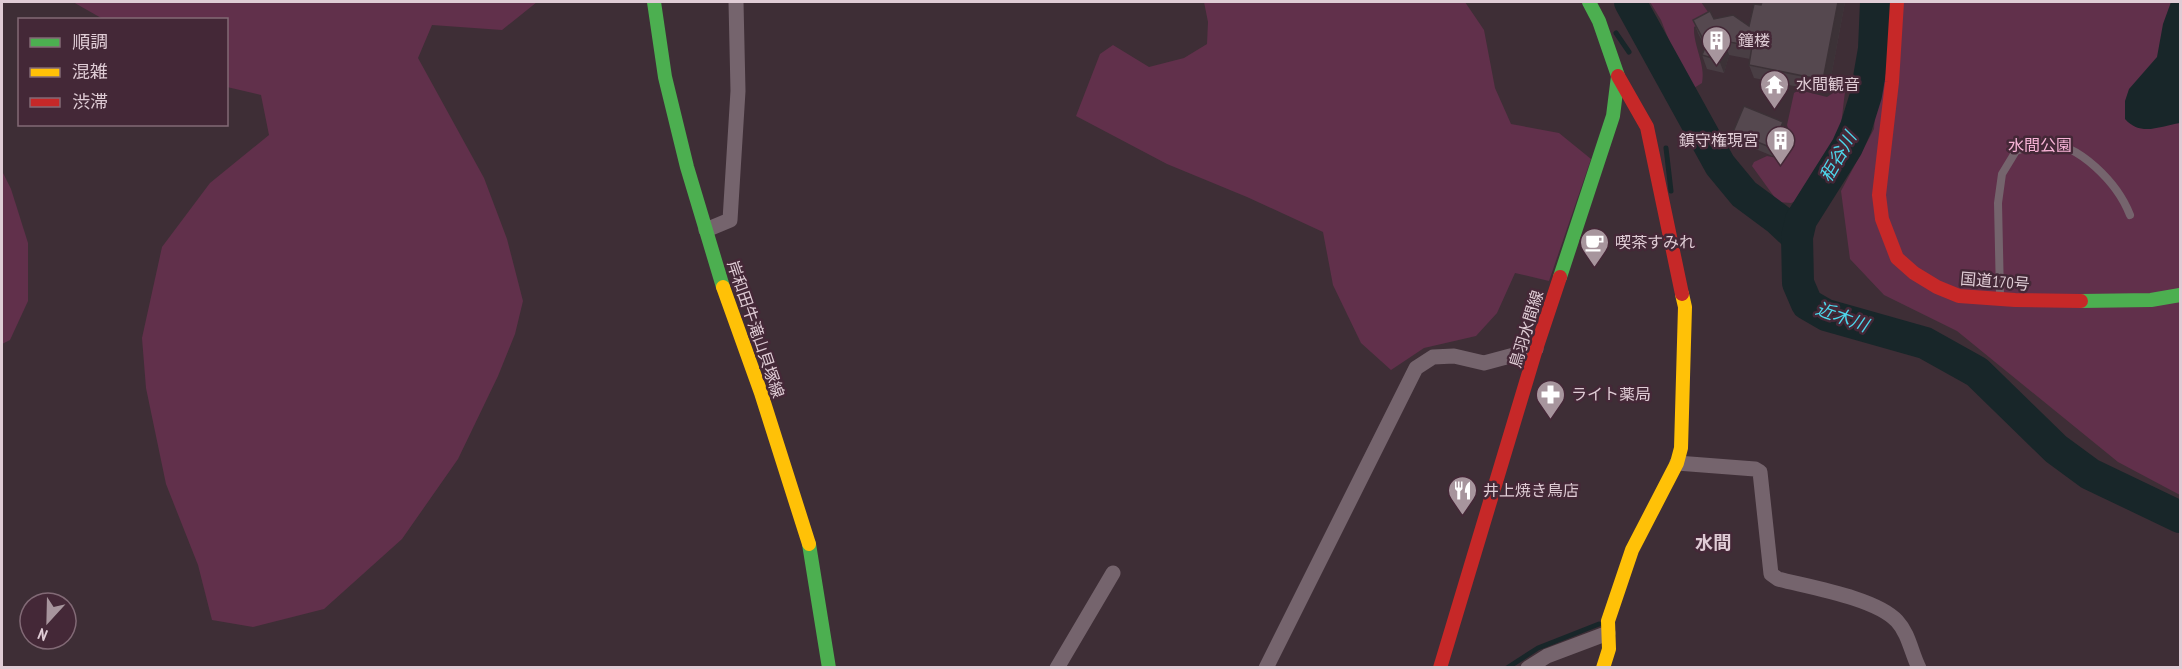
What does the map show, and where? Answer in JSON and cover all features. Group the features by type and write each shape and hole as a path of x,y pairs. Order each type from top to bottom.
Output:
{"main road":[{"name":"岸和田牛滝山貝塚線","path":"654,2 659,47 675,124 719,277 761,393 806,532 829,668"},
{"name":"鳥羽水間線","path":"1440,668 1536,349 1613,116 1618,76 1599,21 1589,2"},
{"name":"国道170号","path":"1897,2 1893,82 1879,195 1882,219 1898,258 1914,273 1937,288 1959,296 2122,301 2151,300 2181,294"},
{"path":"1603,668 1609,649 1608,621 1632,550 1677,464 1683,422 1685,307 1647,127 1618,76"}],"street":[{"path":"706,230 730,220 738,91 736,2"},
{"path":"1266,668 1416,368 1433,357 1454,356 1484,363 1536,349"},
{"path":"1677,464 1755,469 1760,472 1771,574 1778,579 1879,608 1897,621 1907,636 1919,668"},
{"path":"1057,668 1113,573"},
{"path":"1528,668 1547,656 1608,633"}],"lane":[{"path":"2000,299 1998,202 2002,174 2016,151 2041,143 2065,145 2095,166 2125,201 2130,215"}],"green space":[{"path":"73,2 537,2 502,30 432,25 418,58 484,178 507,239 523,301 515,334 498,376 458,459 402,539 324,609 253,627 212,620 198,565 166,484 146,388 142,338 162,247 210,183 269,135 261,95 228,87 228,18 101,18"},
{"path":"1204,2 1465,2 1484,30 1495,88 1511,124 1559,133 1591,159 1549,281 1515,273 1497,313 1476,336 1424,348 1391,370 1361,343 1333,285 1323,232 1167,164 1076,116 1100,54 1113,45 1149,67 1184,58 1207,44 1208,22"},
{"path":"1650,2 1701,2 1708,12 1705,19 1694,27 1703,76 1702,83 1694,88 1684,79 1661,20"},
{"name":"水間公園","path":"1883,2 2180,2 2180,495 2118,462 1957,331 1884,295 1850,259 1841,191 1874,129"},
{"path":"1838,78 1846,83 1839,142 1835,151 1796,201 1778,202 1752,166 1754,162 1767,156 1777,158 1789,131 1787,125 1794,93 1799,90 1827,97 1833,93 1834,83"},
{"path":"2,171 11,189 28,243 28,301 10,340 2,344"}],"shaded area":[{"path":"2171,2 2180,2 2180,123 2151,129 2138,128 2125,119 2125,101 2129,89 2157,57 2163,24"}],"building":[{"path":"1762,2 1838,2 1823,80 1749,65 1752,46 1724,41 1719,60 1702,55 1706,45 1693,20 1710,11 1714,19 1733,15 1749,26 1754,4 1761,5"},
{"path":"1744,106 1783,122 1772,148 1733,132"}],"waterway":[{"name":"近木川","path":"1630,2 1720,165 1744,194 1779,220 1797,237"},
{"name":"近木川","path":"1876,2 1874,49 1866,95 1856,127 1847,147 1801,220 1797,237 1798,283 1807,304 1826,315 1925,343 1977,372 2056,449 2090,474 2180,517"},
{"path":"1616,33 1629,52"},
{"path":"1666,148 1671,191"},
{"path":"1507,668 1538,648 1599,624"}],"traffic: fast":[{"path":"654,2 665,77 687,167 723,287"},
{"path":"1560,277 1613,116 1618,76 1599,21 1589,2"},
{"path":"2081,301 2151,300 2180,295"},
{"path":"809,544 829,668"}],"traffic: slow":[{"path":"723,287 761,393 809,544"},
{"path":"1603,668 1609,649 1608,621 1632,550 1677,463 1681,448 1685,307 1682,294"}],"traffic: jam":[{"path":"1897,2 1892,82 1879,195 1882,219 1897,258 1914,273 1937,287 1959,296 2081,301"},
{"path":"1618,76 1647,127 1682,294"},
{"path":"1440,668 1536,349 1560,277"}],"place":[{"name":"鐘楼","path":"1717,66"},
{"name":"水間観音","path":"1775,110"},
{"name":"鎮守権現宮","path":"1780,166"},
{"name":"喫茶すみれ","path":"1594,268"},
{"name":"ライト薬局","path":"1550,420"},
{"name":"井上焼き鳥店","path":"1462,516"}],"district":[{"name":"水間","path":"1713,543"}],"water label":[{"name":"秬谷川","path":"1838,157"}]}
